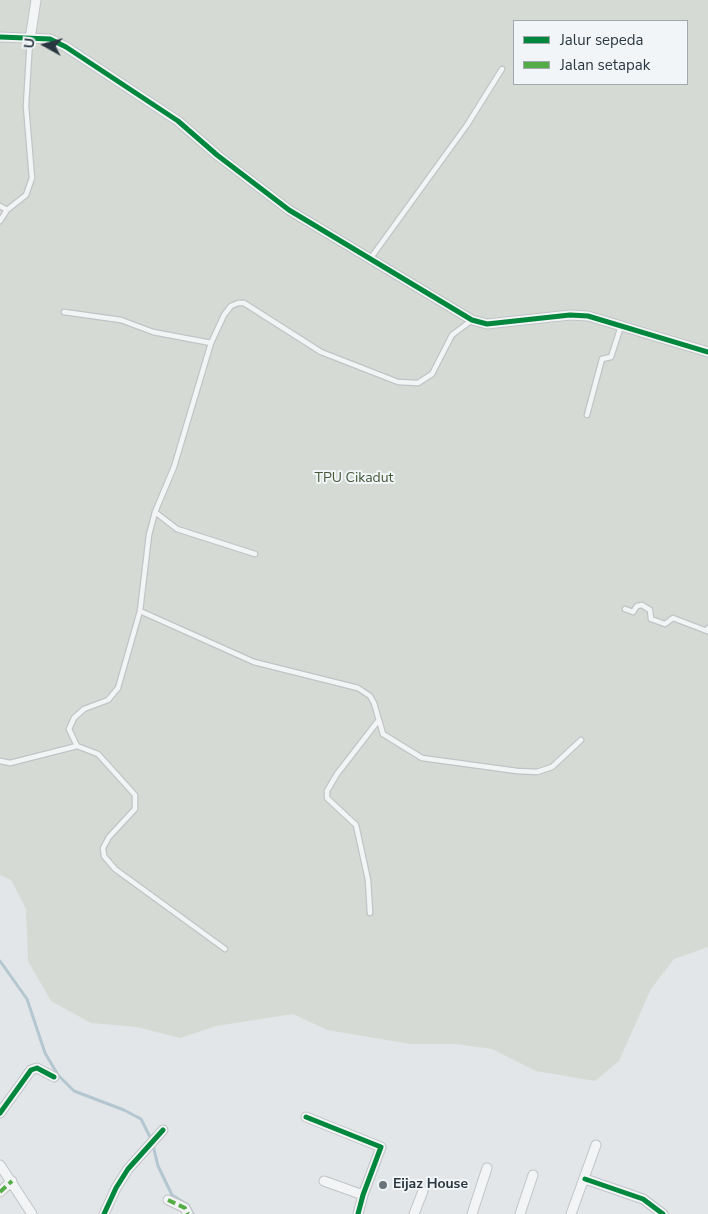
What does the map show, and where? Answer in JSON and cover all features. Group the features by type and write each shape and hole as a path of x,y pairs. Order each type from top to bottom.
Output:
{"street":[{"path":"30,39 36,0"},
{"path":"0,36 50,39 66,47 178,121 266,194 369,260 472,320 487,324 570,315 588,316 708,352"},
{"path":"0,1113 31,1070 37,1068 54,1078"},
{"path":"306,1117 381,1147 358,1214"},
{"path":"104,1214 116,1188 128,1169 163,1130"},
{"path":"571,1214 596,1145"},
{"path":"0,1165 32,1214"},
{"path":"472,1214 487,1168"},
{"path":"520,1214 533,1175"},
{"path":"585,1179 643,1199 662,1214"},
{"path":"0,1192 12,1181"},
{"path":"324,1182 363,1196"},
{"path":"414,1214 424,1191"},
{"path":"168,1200 185,1208 188,1214"}],"lane":[{"path":"0,221 7,210 26,196 32,178 26,106 30,39"},
{"path":"369,260 467,125 502,69"},
{"path":"0,206 7,210"},
{"path":"77,746 69,728 74,718 84,709 114,695 127,659 140,611 149,535 154,512 174,467 211,342 224,315 231,306 238,302 244,303 321,352 398,382 418,383 432,374 452,335 472,320"},
{"path":"64,312 121,320 153,332 211,342"},
{"path":"587,415 602,359 611,357 621,326"},
{"path":"154,512 176,529 213,543 255,554"},
{"path":"625,609 633,612 637,606 642,605 650,610 651,619 665,624 673,618 708,630"},
{"path":"140,611 254,662 358,688 370,696 374,703 383,734 422,758 537,772 552,767 580,740"},
{"path":"370,913 370,895 356,825 327,798 327,791 337,774 378,721"},
{"path":"0,761 10,763 77,746 98,754 135,795 137,804 135,809 110,836 103,848 104,856 115,869 225,949"}],"green space":[{"name":"TPU Cikadut","path":"0,0 708,0 708,947 674,959 651,989 619,1061 595,1081 536,1071 492,1049 455,1044 410,1044 327,1030 293,1014 216,1026 180,1038 137,1027 91,1023 51,1001 28,961 26,909 11,880 0,875"}],"waterway":[{"path":"0,961 27,999 45,1053 58,1075 74,1091 124,1110 141,1119 152,1141 158,1166 172,1195 188,1205 193,1214"}],"marked path":[{"path":"0,1192 12,1181"},
{"path":"168,1200 185,1208 188,1214"}],"cycle path":[{"path":"0,37 50,39 66,47 178,121 217,155 289,210 472,320 487,324 570,315 588,316 708,352"},
{"path":"0,1113 31,1070 37,1068 54,1077"},
{"path":"306,1117 381,1147 358,1214"},
{"path":"104,1214 116,1188 128,1169 163,1130"},
{"path":"585,1179 643,1199 663,1214"}],"place":[{"name":"Eijaz House","path":"383,1185"}]}
